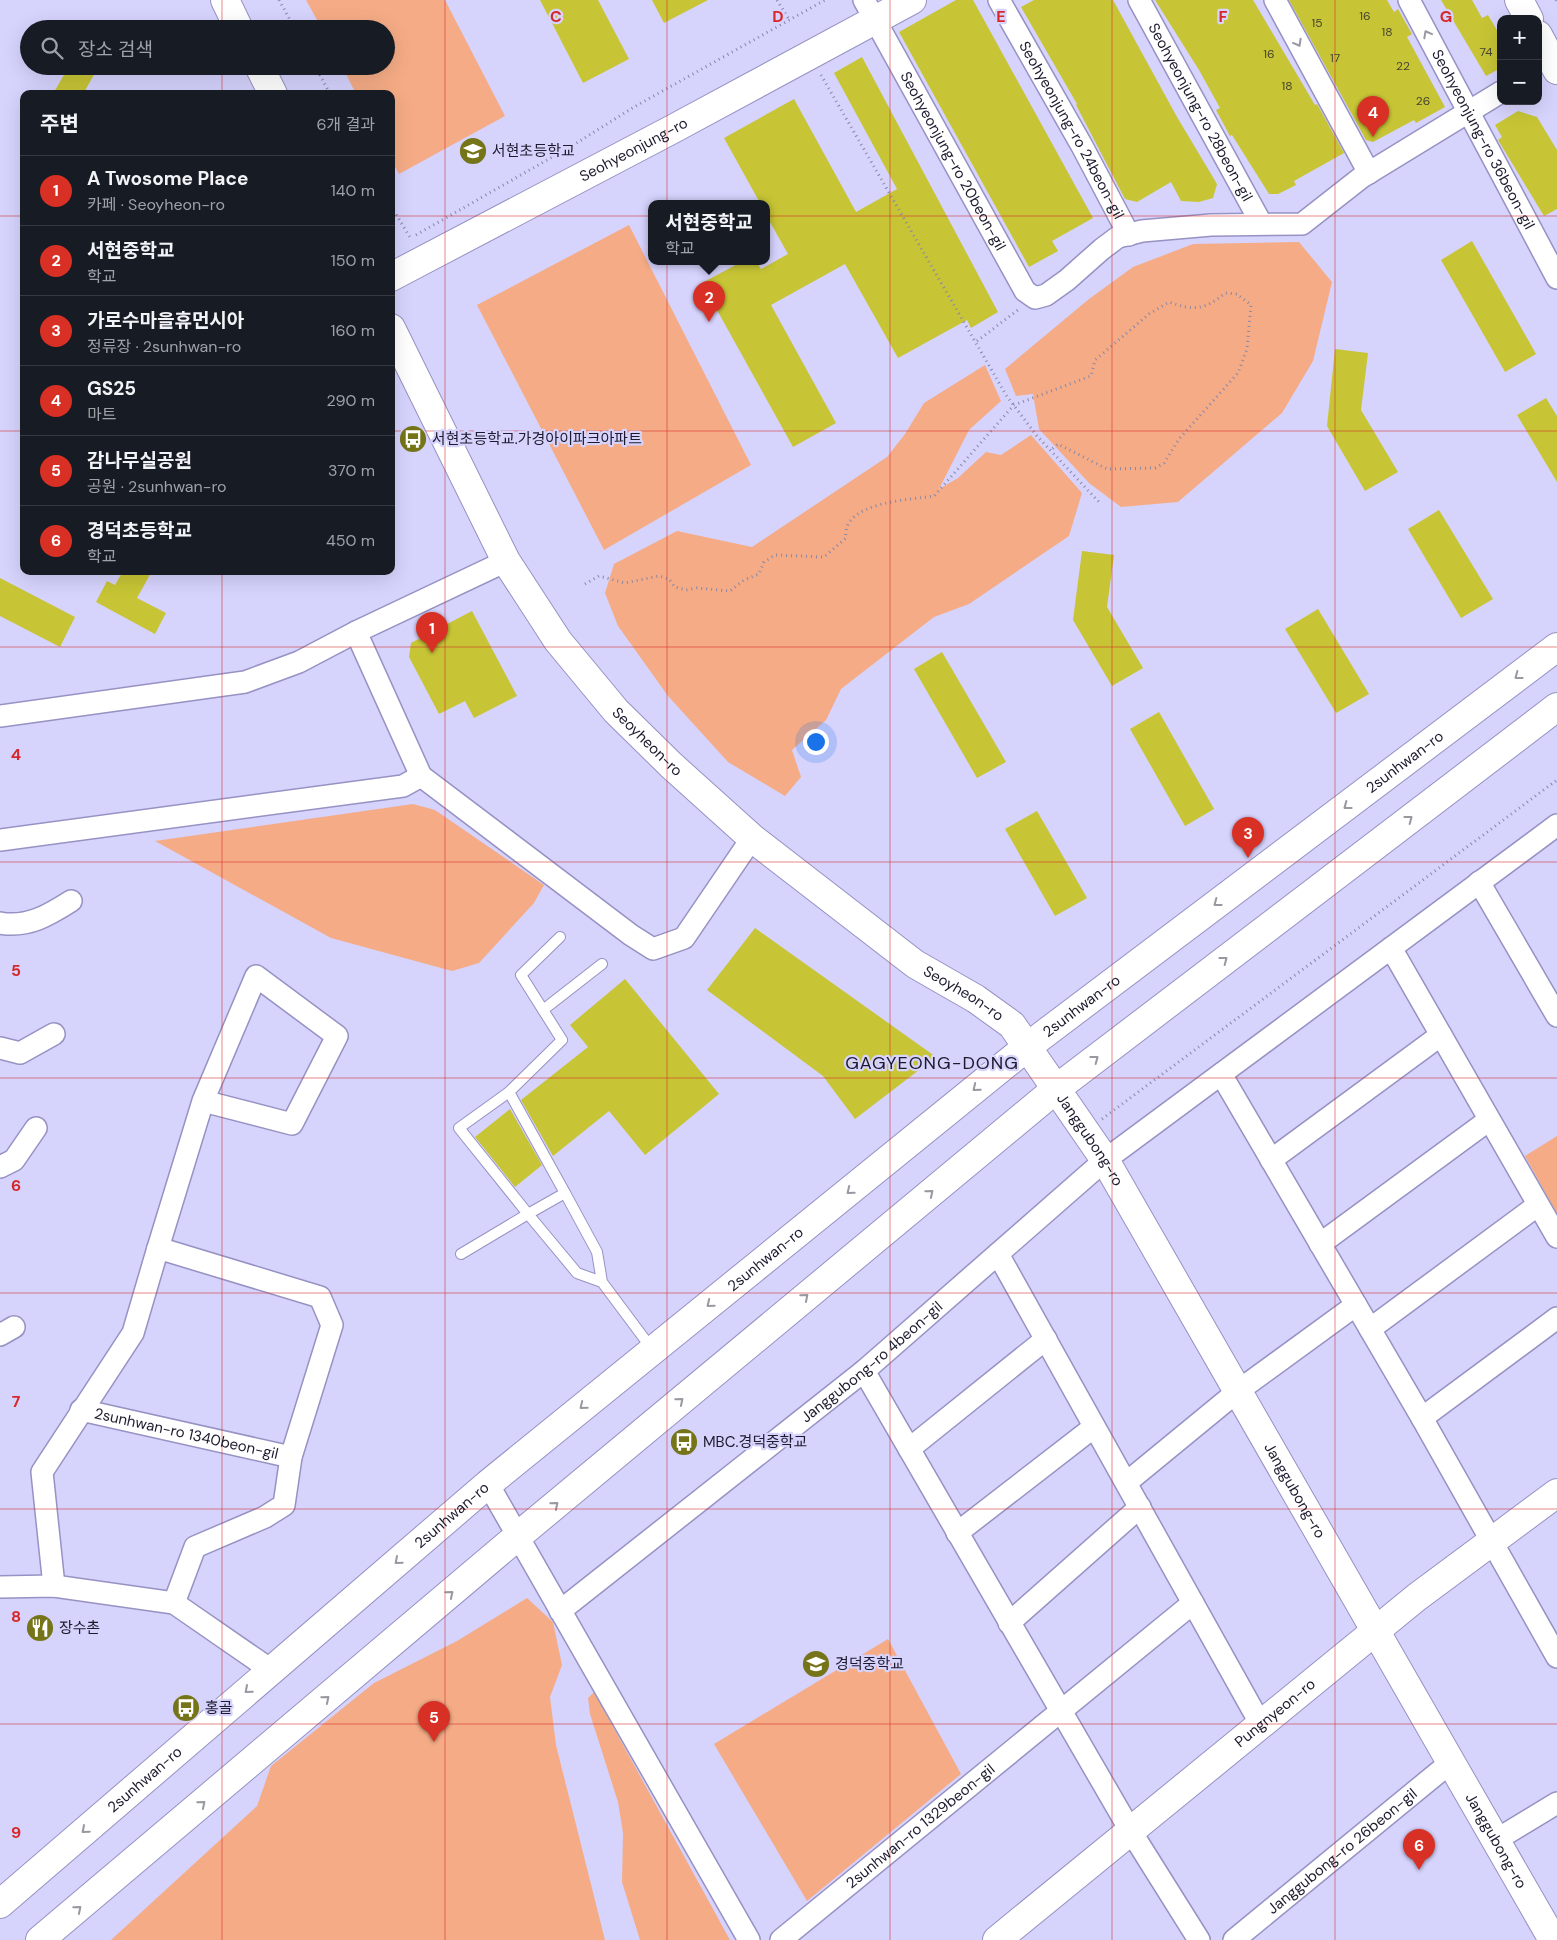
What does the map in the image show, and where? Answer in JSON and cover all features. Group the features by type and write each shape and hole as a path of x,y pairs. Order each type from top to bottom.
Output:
{"street":[{"path":"225,0 235,20"},
{"name":"Seohyeonjung-ro","path":"395,275 869,10 912,0"},
{"name":"Seohyeonjung-ro 24beon-gil","path":"999,0 1082,146 1129,235"},
{"name":"Seohyeonjung-ro 28beon-gil","path":"1139,0 1261,223"},
{"path":"1275,0 1369,173"},
{"name":"Seohyeonjung-ro 36beon-gil","path":"1409,0 1557,278"},
{"path":"1519,0 1527,15"},
{"name":"Seohyeonjung-ro 20beon-gil","path":"869,10 1025,292 1035,298"},
{"path":"264,75 271,90"},
{"path":"1035,298 1046,295 1067,280 1102,248 1118,237 1142,231 1211,225 1302,224 1369,173 1497,95"},
{"name":"Seoyheon-ro","path":"395,336 506,561 558,641 616,711 671,765 752,838 915,964 976,999 1012,1025 1027,1047"},
{"path":"0,716 245,682 299,662 356,632 506,561"},
{"path":"356,632 421,776 631,935 653,949 684,938 752,838"},
{"name":"2sunhwan-ro","path":"0,1904 488,1484 1027,1047 1557,647"},
{"path":"40,1940 518,1536 1056,1089 1557,706"},
{"path":"0,840 403,786 421,776"},
{"name":"Janggubong-ro 4beon-gil","path":"560,1611 864,1371 1105,1160 1557,825"},
{"path":"1480,882 1557,1016"},
{"path":"0,923 25,924 44,918 71,901"},
{"path":"1391,948 1557,1237"},
{"path":"158,1248 203,1101 256,976 337,1036 292,1124 203,1101"},
{"path":"0,1048 20,1053 54,1034"},
{"path":"1271,1160 1441,1035"},
{"name":"Janggubong-ro","path":"1027,1047 1105,1160 1553,1940"},
{"path":"1221,1074 1422,1418 1557,1657"},
{"path":"1320,1244 1489,1120"},
{"path":"0,1167 14,1160 36,1128"},
{"path":"1370,1329 1538,1205"},
{"name":"2sunhwan-ro 1340beon-gil","path":"54,1586 42,1472 133,1333 158,1248 320,1297 332,1325 291,1457 284,1505 265,1517 195,1547 174,1603"},
{"path":"998,1254 1260,1723"},
{"path":"1126,1483 1238,1391 1356,1305"},
{"path":"1422,1418 1557,1318"},
{"path":"909,1449 1046,1339"},
{"path":"864,1371 1061,1713 1130,1830 1199,1940"},
{"name":"2sunhwan-ro 1340beon-gil","path":"81,1410 291,1457"},
{"path":"957,1533 1094,1427"},
{"path":"488,1484 749,1940"},
{"name":"Pungnyeon-ro","path":"997,1940 1376,1630 1557,1493"},
{"path":"1009,1623 1140,1508"},
{"path":"0,1587 54,1586 174,1603 271,1670"},
{"name":"2sunhwan-ro 1329beon-gil","path":"781,1940 1061,1713 1193,1603"},
{"name":"Janggubong-ro 26beon-gil","path":"1234,1940 1451,1762"},
{"path":"1496,1840 1557,1803"}],"lane":[{"path":"560,937 521,975 562,1040 509,1092 459,1128 578,1274 602,1282"},
{"path":"543,1010 602,964"},
{"path":"509,1092 597,1252 602,1282 653,1350"},
{"path":"461,1254 565,1193"}],"path":[{"path":"279,0 290,20"},
{"path":"777,0 790,21"},
{"path":"395,213 409,239 575,144 634,107 825,0"},
{"path":"819,71 1014,405 1051,450 1099,502"},
{"path":"320,75 328,90"},
{"path":"585,584 599,576 626,583 658,576 669,579 675,587 686,590 698,588 730,591 744,580 759,574 764,562 775,554 824,557 846,538 845,529 850,521 866,509 888,503 934,496 1014,405 1091,376 1095,360 1149,314 1169,302 1188,309 1195,308 1211,305 1225,293 1237,294 1250,305 1247,349 1238,373 1179,439 1164,463 1155,468 1107,469 1058,444 1051,450"},
{"path":"977,341 1035,298"},
{"path":"1102,1120 1557,780"}],"shaded area":[{"path":"306,0 445,0 505,116 399,174 395,166 395,90 354,90 346,75 395,75 395,20 317,20"},
{"path":"629,225 751,465 604,550 477,305"},
{"path":"1299,242 1332,282 1313,361 1282,413 1178,502 1121,507 1089,483 1039,429 1033,394 1016,396 1005,369 1089,299 1133,267 1193,244"},
{"path":"985,365 1001,401 969,430 939,489 958,478 986,452 1001,455 1031,435 1082,493 1069,536 969,604 934,617 841,689 826,720 792,750 801,777 785,796 728,762 668,696 618,626 605,593 614,564 677,531 752,547 887,457 905,434 924,403"},
{"path":"413,804 435,810 544,885 534,903 479,963 452,971 331,938 155,841"},
{"path":"1557,1136 1557,1214 1525,1156"},
{"path":"527,1598 553,1622 562,1665 550,1697 556,1745 605,1940 111,1940 257,1806 271,1766 374,1683 457,1641"},
{"path":"888,1639 961,1774 807,1901 714,1744"},
{"path":"594,1692 730,1940 640,1940 622,1882 623,1833 618,1802 590,1714 588,1698"}],"building":[{"path":"540,0 598,0 629,59 583,83"},
{"path":"652,0 708,0 664,23"},
{"path":"956,0 973,0 1093,218 1052,241 1058,251 1029,267 899,32"},
{"path":"1034,0 1113,0 1177,117 1217,184 1213,198 1199,202 1181,201 1171,182 1137,202 1125,199 1077,104 1021,7"},
{"path":"1155,0 1253,0 1315,105 1317,104 1344,153 1294,181 1296,185 1278,194 1269,194 1232,135 1230,136 1216,110 1220,108 1199,70"},
{"path":"1289,0 1387,0 1394,12 1398,9 1412,34 1407,37 1445,107 1416,123 1414,120 1373,142 1366,140"},
{"path":"1441,0 1472,0 1482,18 1488,15 1497,30 1497,70 1486,76"},
{"path":"862,57 998,312 971,328 967,320 898,358 845,264 771,305 836,423 793,447 702,283 736,265 758,265 761,269 788,254 770,222 770,200 758,200 724,138 794,99 856,212 897,189 834,73"},
{"path":"64,75 94,75 85,90 55,90"},
{"path":"1518,111 1537,117 1557,150 1557,209 1544,216 1498,140 1502,137 1495,125"},
{"path":"1472,241 1536,354 1505,372 1441,260"},
{"path":"1335,349 1368,353 1361,410 1398,472 1365,491 1327,426"},
{"path":"1546,398 1557,416 1557,482 1517,415"},
{"path":"1439,510 1493,599 1461,618 1408,529"},
{"path":"1082,551 1114,555 1107,607 1143,668 1112,686 1073,620"},
{"path":"121,575 150,575 137,598 166,613 155,634 96,602 107,581 115,585"},
{"path":"0,578 75,617 60,647 0,616"},
{"path":"1318,609 1369,694 1336,713 1285,629"},
{"path":"472,611 517,696 474,718 465,701 439,714 409,657 411,643"},
{"path":"942,652 1006,762 977,778 914,669"},
{"path":"1159,712 1214,809 1185,826 1130,729"},
{"path":"1037,811 1087,898 1055,916 1005,829"},
{"path":"755,928 936,1057 855,1119 823,1076 707,990"},
{"path":"625,979 719,1094 645,1155 609,1111 553,1156 521,1100 588,1047 570,1025"},
{"path":"510,1109 542,1165 515,1187 475,1137"}],"place":[{"name":"GS25","path":"1373,137"},
{"name":"서현초등학교","path":"473,151"},
{"name":"서현중학교","path":"709,322"},
{"name":"서현초등학교.가경아이파크아파트","path":"413,439"},
{"name":"A Twosome Place","path":"432,653"},
{"name":"가로수마을휴먼시아","path":"1248,858"},
{"name":"MBC.경덕중학교","path":"684,1442"},
{"name":"장수촌","path":"40,1628"},
{"name":"경덕중학교","path":"816,1664"},
{"name":"홍골","path":"186,1708"},
{"name":"감나무실공원","path":"434,1742"},
{"name":"경덕초등학교","path":"1419,1870"}],"district":[{"name":"GAGYEONG-DONG","path":"932,1063"}]}
